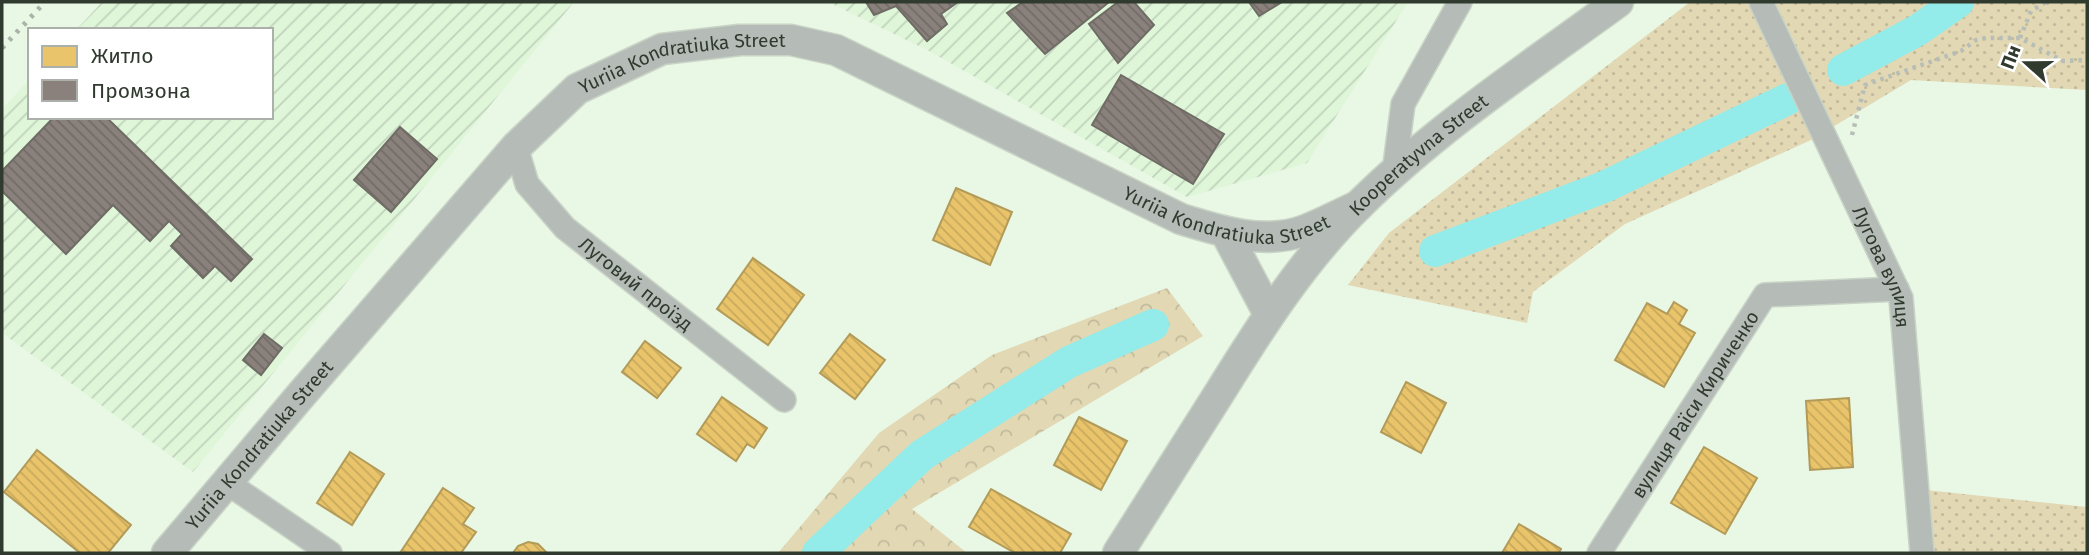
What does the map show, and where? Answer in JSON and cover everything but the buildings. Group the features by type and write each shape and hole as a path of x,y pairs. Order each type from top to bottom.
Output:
{"street":[{"path":"1394,173 1403,104 1460,2"},
{"name":"Kooperatyvna Street","path":"1118,553 1269,314 1305,266 1358,206 1394,173 1494,92 1618,2"},
{"name":"Лугова вулиця","path":"1761,2 1901,298 1922,553"},
{"name":"Yuriia Kondratiuka Street","path":"167,553 516,147 577,89 662,49 740,40 791,40 836,50 1131,196 1181,219 1226,233 1262,237 1302,232 1358,206"},
{"name":"Луговий проїзд","path":"516,147 527,184 565,228 784,400"},
{"path":"1226,233 1269,314"},
{"name":"вулиця Раїси Кириченко","path":"1599,553 1765,295 1897,289"},
{"path":"226,482 330,553"}],"path":[{"path":"2020,38 2031,11 2046,2"},
{"path":"1843,175 1865,85 1961,51 1976,40 1986,38 2020,38 2063,61 2087,60"}],"shaded area":[{"path":"102,2 574,2 193,472 2,333 2,109 28,81 28,119 273,119 273,28 78,28"},
{"path":"828,2 1408,2 1307,163 1187,197 929,51"}],"green space":[{"path":"1690,2 2087,2 2087,90 1911,80 1811,140 1625,224 1533,292 1527,323 1348,285 1389,233"},
{"path":"1167,288 1203,336 912,509 967,553 778,553 879,433 992,355"},
{"path":"1926,490 2087,507 2087,553 1925,553"}],"waterway":[{"path":"1843,70 1918,30 1958,2"},
{"path":"1435,251 1604,187 1788,99"},
{"path":"818,553 922,455 1069,362 1153,325"}],"railway":[{"path":"2,48 45,2"}]}
